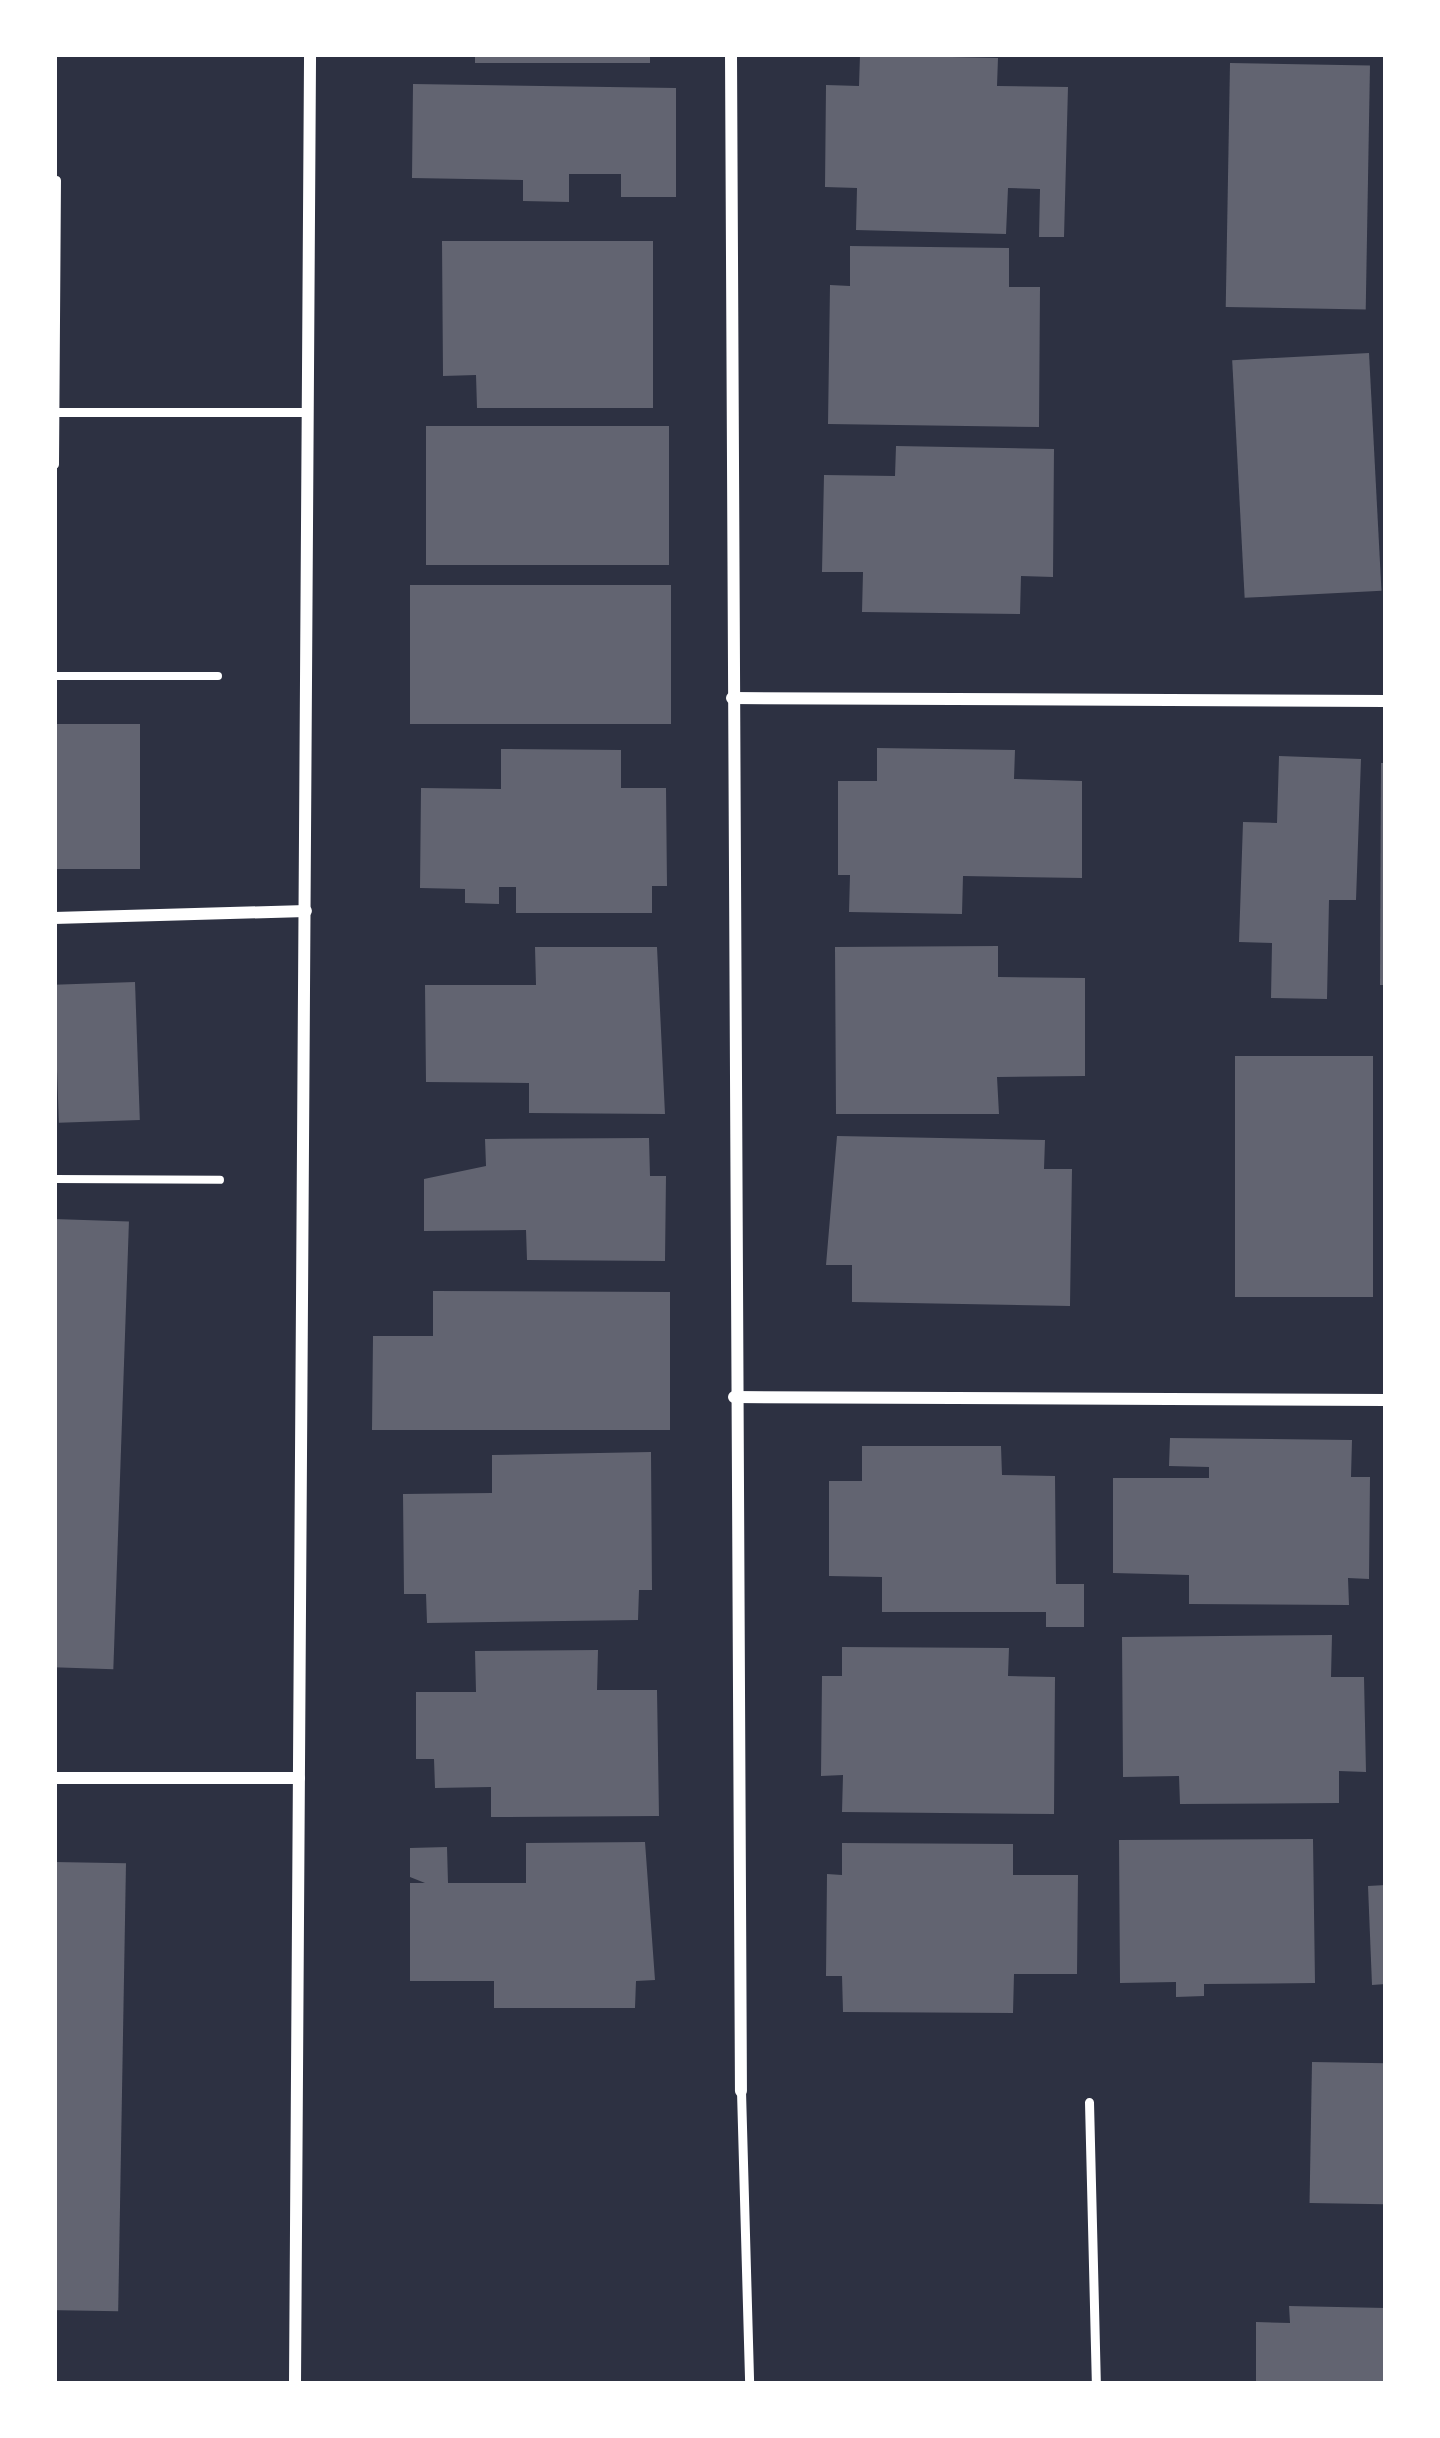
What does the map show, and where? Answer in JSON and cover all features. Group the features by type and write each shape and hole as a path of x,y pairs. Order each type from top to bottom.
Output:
{"street":[{"path":"296,2384 310,54"},
{"path":"731,54 741,2091"},
{"path":"732,698 1386,701"},
{"path":"54,918 305,911"},
{"path":"734,1397 1386,1400"},
{"path":"54,1778 299,1778"}],"lane":[{"path":"54,464 56,180"},
{"path":"54,412 308,412"},
{"path":"741,2091 749,2381"},
{"path":"1090,2102 1096,2384"}],"path":[{"path":"54,676 218,676"},
{"path":"54,1179 220,1180"}],"building":[{"path":"475,54 650,54 650,63 475,63"},
{"path":"860,55 998,58 997,86 1068,87 1064,237 1039,237 1040,189 1008,188 1006,234 856,230 857,188 825,187 826,85 859,86"},
{"path":"1230,63 1370,65 1366,309 1226,307"},
{"path":"413,84 676,88 676,197 621,197 621,174 569,174 569,202 523,201 523,180 412,178"},
{"path":"442,241 653,241 653,408 477,408 476,375 443,376"},
{"path":"850,246 1009,248 1009,287 1040,287 1039,427 828,424 830,285 850,286"},
{"path":"1369,353 1381,591 1245,598 1232,360"},
{"path":"426,426 669,426 669,565 426,565"},
{"path":"896,446 1054,449 1053,577 1021,576 1020,614 862,612 863,572 822,572 824,475 895,476"},
{"path":"410,585 671,585 671,724 410,724"},
{"path":"54,724 140,724 140,869 54,869"},
{"path":"877,748 1015,750 1014,779 1082,781 1082,878 963,876 962,914 849,912 850,875 838,875 838,781 877,781"},
{"path":"501,749 621,750 621,788 666,788 667,886 652,886 652,913 516,913 516,887 499,887 499,904 465,903 465,889 420,888 421,788 501,789"},
{"path":"1279,756 1361,759 1356,900 1329,900 1327,999 1271,998 1272,943 1239,942 1243,822 1277,823"},
{"path":"1381,763 1386,763 1386,985 1380,985"},
{"path":"998,946 998,977 1085,978 1085,1076 997,1077 999,1114 836,1114 835,947"},
{"path":"535,947 657,947 665,1114 529,1113 529,1083 426,1082 425,985 536,985"},
{"path":"135,982 140,1120 59,1123 54,985"},
{"path":"1235,1056 1373,1056 1373,1297 1235,1297"},
{"path":"837,1136 1045,1140 1044,1169 1072,1169 1070,1306 852,1302 852,1265 826,1265"},
{"path":"649,1138 650,1176 666,1176 665,1261 527,1260 526,1230 424,1231 424,1179 486,1166 485,1139"},
{"path":"54,1219 129,1222 113,1669 54,1667"},
{"path":"433,1291 670,1292 670,1430 372,1430 373,1336 433,1336"},
{"path":"1170,1438 1352,1440 1351,1477 1370,1477 1369,1579 1348,1578 1349,1605 1189,1604 1189,1575 1113,1573 1113,1478 1209,1478 1209,1467 1169,1466"},
{"path":"862,1446 1001,1446 1002,1475 1055,1476 1056,1584 1084,1584 1084,1627 1046,1627 1046,1612 882,1612 882,1577 829,1576 829,1481 862,1481"},
{"path":"651,1452 652,1590 639,1590 638,1620 427,1623 426,1594 404,1594 403,1494 492,1493 492,1455"},
{"path":"1332,1635 1331,1677 1364,1677 1366,1772 1339,1771 1339,1803 1180,1804 1179,1776 1123,1777 1122,1637"},
{"path":"842,1647 1009,1648 1008,1676 1055,1677 1054,1814 842,1812 843,1775 821,1776 822,1676 842,1676"},
{"path":"598,1650 597,1690 657,1690 659,1816 491,1817 491,1787 435,1788 434,1759 416,1759 416,1692 476,1692 475,1651"},
{"path":"1313,1839 1315,1983 1204,1984 1204,1996 1176,1997 1176,1982 1120,1983 1119,1840"},
{"path":"645,1842 655,1980 636,1981 635,2008 494,2008 494,1981 410,1981 410,1883 425,1883 410,1877 410,1848 447,1847 448,1883 526,1883 526,1843"},
{"path":"842,1843 1013,1844 1013,1875 1078,1875 1077,1974 1014,1974 1013,2013 843,2012 842,1976 826,1976 827,1874 842,1875"},
{"path":"54,1862 126,1863 118,2311 54,2310"},
{"path":"1386,1885 1386,1984 1372,1985 1368,1886"},
{"path":"1312,2062 1386,2063 1384,2204 1310,2203"},
{"path":"1289,2306 1386,2308 1386,2384 1256,2384 1256,2322 1290,2323"}]}
